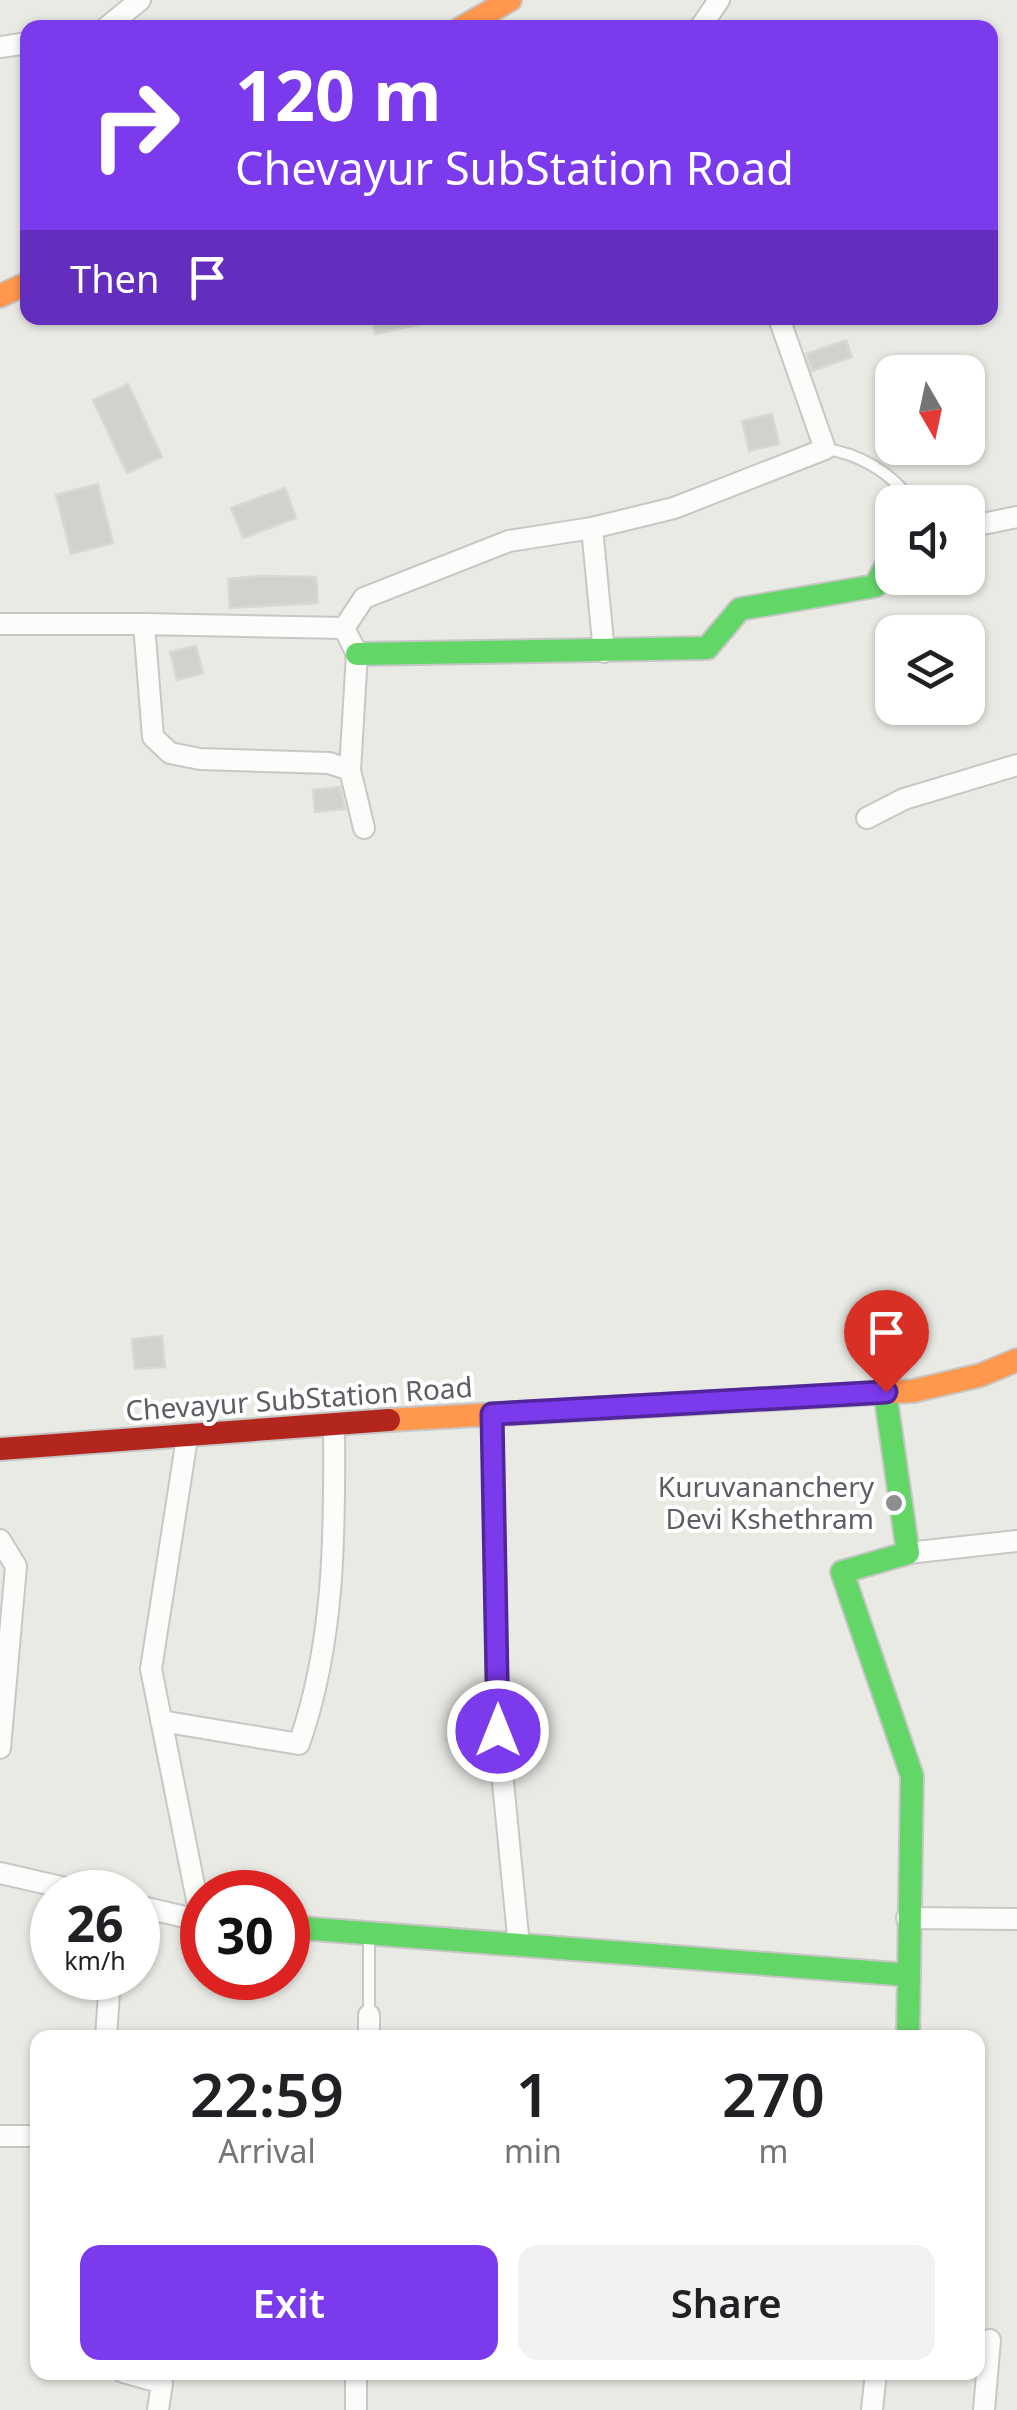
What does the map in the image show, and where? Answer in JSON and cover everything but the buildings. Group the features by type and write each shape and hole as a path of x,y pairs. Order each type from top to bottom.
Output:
{"street":[{"path":"116,20 140,0"},
{"path":"449,20 480,0"},
{"path":"475,20 510,0"},
{"path":"344,628 364,598 509,542 592,528 674,508 825,449 781,325"},
{"path":"985,524 1017,518"},
{"path":"592,528 604,652"},
{"path":"358,654 707,648 740,610 875,584"},
{"path":"0,624 344,628"},
{"path":"144,624 153,737 170,753 200,759 329,763 350,770"},
{"path":"344,628 358,654 350,770 364,828"},
{"path":"867,818 904,799 1017,765"},
{"name":"Chevayur SubStation Road","path":"0,1450 492,1414 886,1392 964,1379 1017,1360"},
{"path":"886,1392 908,1553"},
{"path":"492,1414 498,1731 519,1946"},
{"path":"161,1721 299,1744 312,1707 336,1546 334,1425"},
{"path":"186,1438 151,1670 192,1870"},
{"path":"0,1540 16,1566 0,1748"},
{"path":"908,2030 912,1776 842,1572 908,1553 1017,1541"},
{"path":"0,1873 30,1880"},
{"path":"907,1918 1017,1919"},
{"path":"310,1929 909,1974"},
{"path":"107,2030 109,2000"},
{"path":"369,2030 370,2015"},
{"path":"0,2136 30,2136"},
{"path":"984,2410 990,2340"},
{"path":"154,2380 162,2382 158,2410"},
{"path":"356,2380 356,2410"},
{"path":"872,2410 875,2380"}],"lane":[{"path":"825,449 856,453 901,485"},
{"path":"369,1933 370,2015"}],"traffic: fast":[{"path":"357,654 707,648 740,609 875,586"},
{"path":"885,1392 908,1553 842,1572 912,1776 908,2030"},
{"path":"310,1929 909,1975"}],"traffic: slow":[{"path":"475,20 510,0"},
{"path":"0,296 20,287"},
{"path":"389,1420 913,1391 981,1375 1017,1360"}],"traffic: jam":[{"path":"0,1449 389,1420"}],"place":[{"name":"Kuruvananchery Devi Kshethram","path":"894,1503"}],"route":[{"path":"498,1731 496,1466 492,1414 886,1392"}]}
